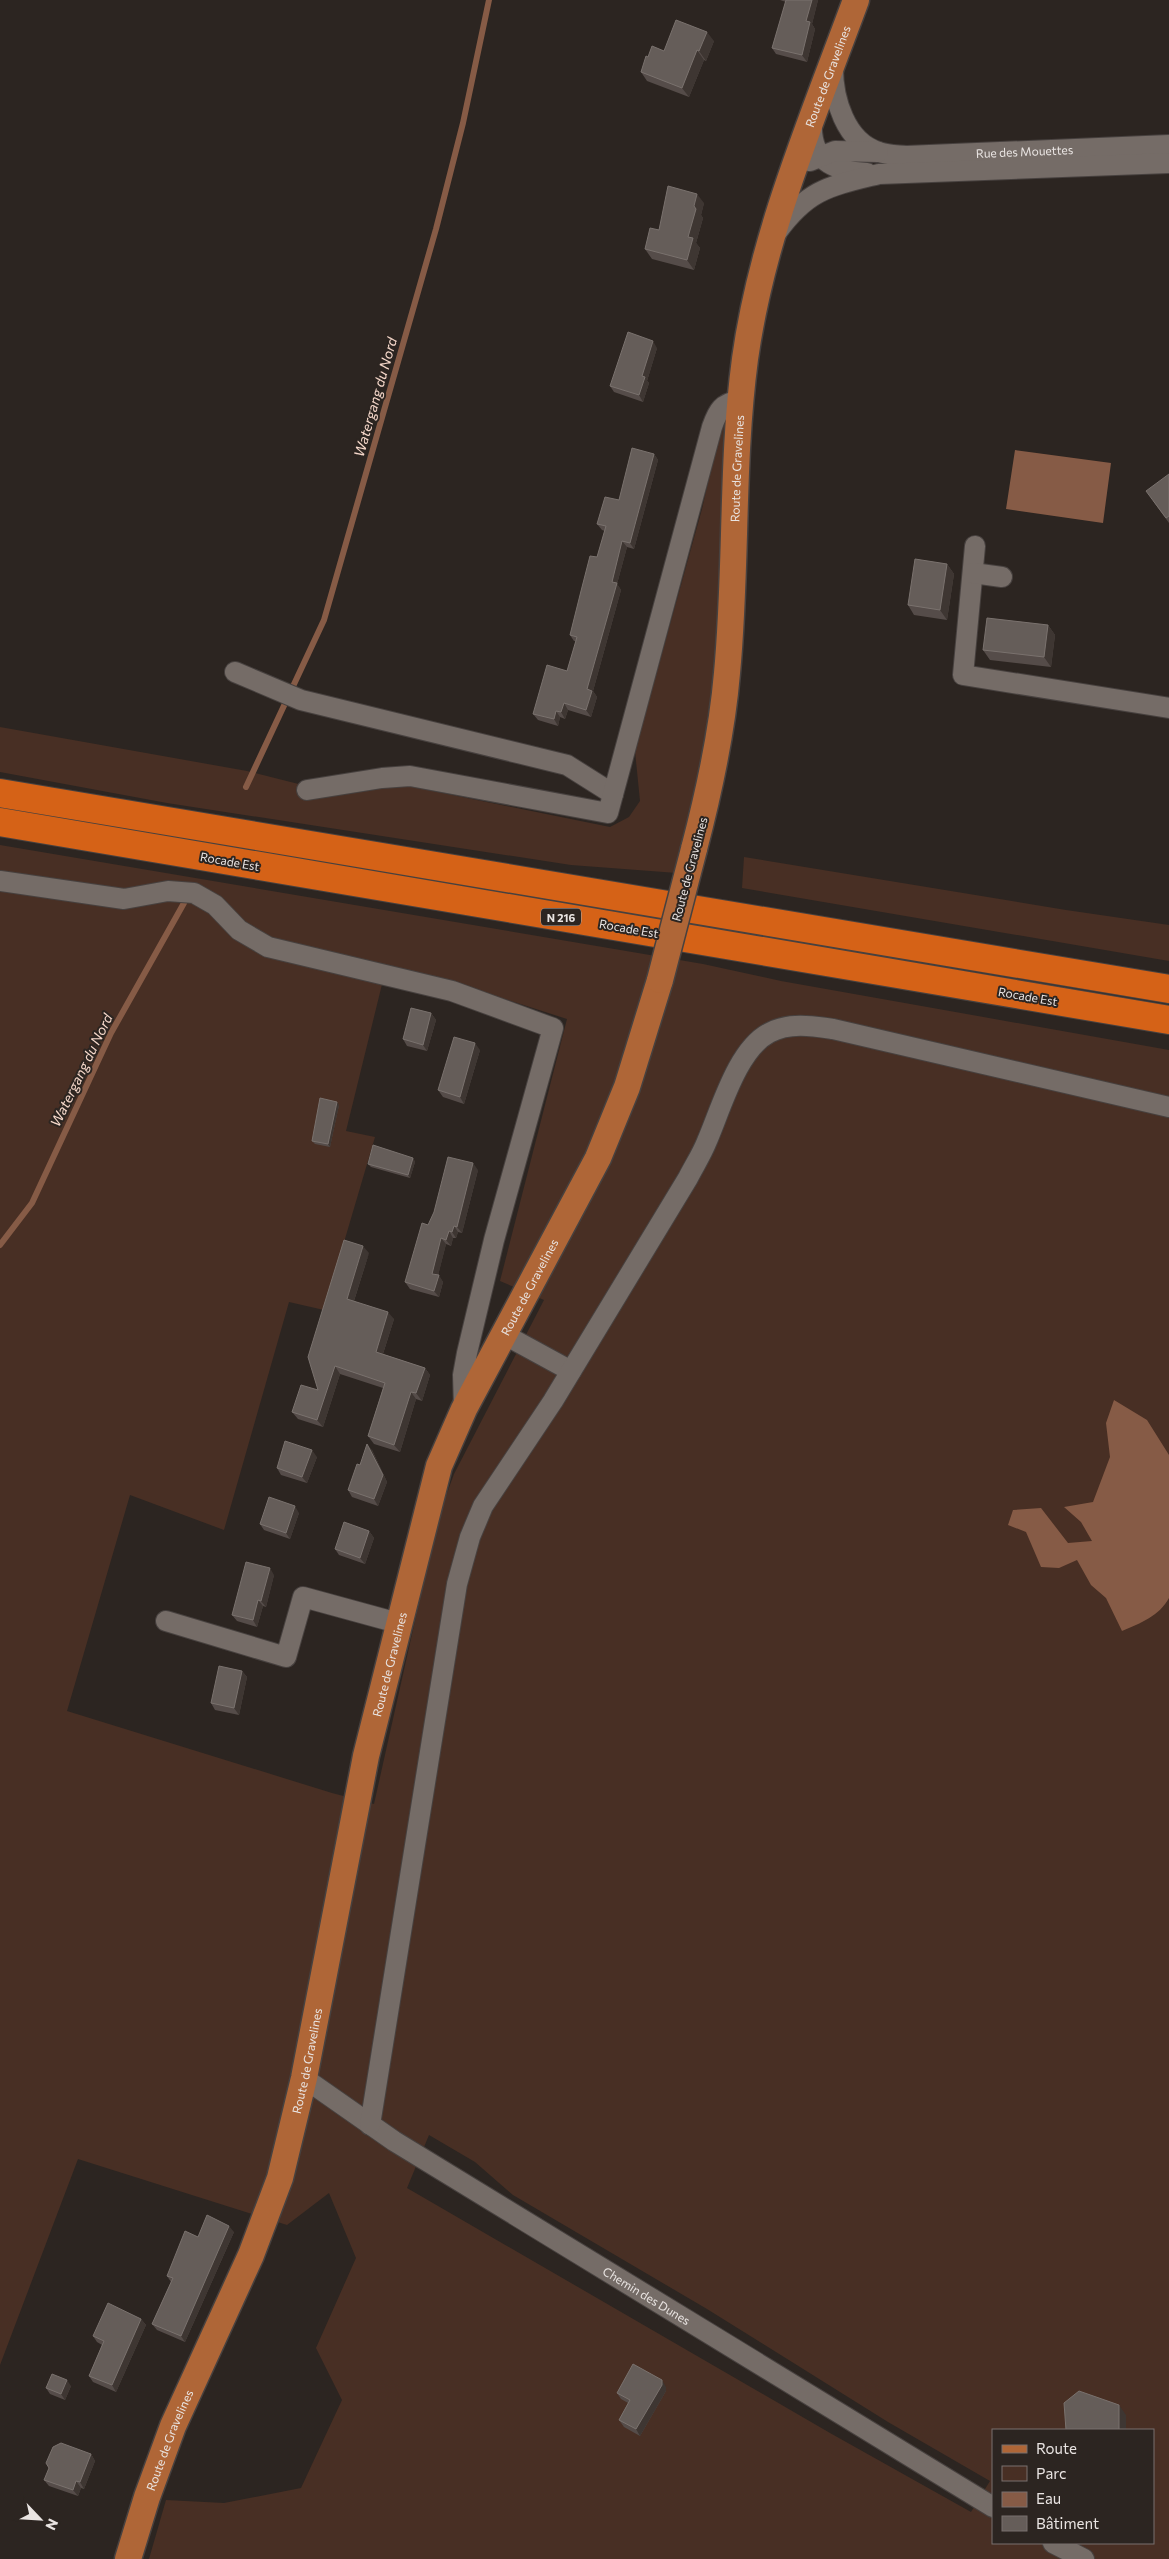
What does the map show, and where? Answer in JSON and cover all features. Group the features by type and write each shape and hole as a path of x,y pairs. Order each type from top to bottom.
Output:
{"highway":[{"name":"N 216","path":"0,793 1162,988"},
{"name":"Rocade Est","path":"0,822 1169,1020"}],"main road":[{"name":"Route de Gravelines","path":"128,2559 172,2426 251,2255 275,2195 304,2078 355,1810 398,1623 434,1480 464,1409 581,1192 606,1140 636,1060 660,980 711,775 727,674 740,400 749,333 772,237 812,117 856,0"}],"street":[{"name":"Rue des Mouettes","path":"833,61 835,97 843,116 857,137 878,152"},
{"path":"812,117 812,141 819,156"},
{"name":"Rue des Mouettes","path":"791,178 819,156 835,150 878,152 906,156 1169,145"},
{"name":"Rue des Mouettes","path":"819,156 842,170 879,174 1169,163"},
{"name":"Rue des Mouettes","path":"772,237 792,211 814,194 833,186 879,174"},
{"path":"307,790 382,778 410,776 608,813 712,427 725,403 740,400"},
{"path":"975,546 962,675 1169,708"},
{"path":"973,573 1002,577"},
{"path":"235,672 300,700 567,765 614,794"},
{"path":"0,881 124,899 168,891 194,893 215,905 239,930 268,947 452,991 553,1028 494,1240 471,1334 462,1375 464,1409"},
{"path":"370,2124 460,1570 470,1537 483,1506 571,1372 688,1178 747,1053 761,1038 770,1032 782,1028 806,1026 851,1032 1169,1107"},
{"path":"505,1335 571,1372"},
{"path":"166,1621 286,1656 304,1597 398,1623"},
{"name":"Chemin des Dunes","path":"304,2078 370,2124 992,2506"},
{"path":"1056,2544 1084,2559"}],"green space":[{"path":"724,425 717,652 702,756 677,873 571,865 167,803 0,772 0,727 247,771 342,795 403,785 610,827 629,817 640,801 635,751 702,509 719,433"},
{"path":"0,845 703,964 781,981 1169,1050 1169,2559 149,2559 166,2500 224,2503 301,2488 342,2400 316,2348 356,2258 329,2193 287,2225 78,2159 0,2365","holes":["386,968 449,981 567,1019 500,1281 544,1300 454,1474 438,1518 374,1804 332,1793 67,1711 130,1495 224,1530 289,1302 324,1310 375,1137 346,1131","429,2135 475,2162 513,2195 707,2309 888,2422 990,2481 971,2512 830,2433 407,2188"]},
{"path":"744,857 1169,925 1169,961 742,888"}],"water":[{"path":"1015,450 1111,463 1103,523 1006,509"},
{"path":"1114,1400 1147,1420 1169,1455 1169,1598 1155,1614 1143,1622 1122,1631 1106,1598 1091,1585 1077,1560 1059,1568 1041,1567 1026,1532 1008,1525 1013,1510 1041,1508 1068,1543 1092,1541 1081,1522 1064,1507 1093,1502 1110,1457 1106,1423"}],"building":[{"path":"786,0 812,0 806,21 810,22 802,55 772,48"},
{"path":"676,20 707,32 699,51 697,50 682,88 641,72 646,56 648,57 652,46 664,51"},
{"path":"668,186 697,194 694,206 696,209 688,237 693,238 687,260 645,249 650,228 659,230"},
{"path":"628,332 653,341 642,376 645,377 639,395 610,386"},
{"path":"632,448 654,454 630,543 622,541 612,582 617,583 587,689 592,691 586,710 564,703 561,712 556,711 554,719 533,714 547,665 567,671 577,637 570,635 590,556 597,557 606,526 597,524 605,497 619,500"},
{"path":"1169,474 1169,516 1166,518 1146,491"},
{"path":"915,559 947,564 940,610 908,605"},
{"path":"987,618 1048,625 1044,657 983,650"},
{"path":"411,1008 431,1013 423,1045 403,1039"},
{"path":"454,1037 475,1043 460,1097 438,1090"},
{"path":"320,1098 337,1102 328,1144 312,1141"},
{"path":"373,1145 413,1158 408,1175 368,1164"},
{"path":"448,1157 473,1163 457,1227 454,1226 452,1232 449,1231 446,1240 441,1238 432,1274 439,1275 434,1291 405,1282 422,1223 428,1225 434,1212"},
{"path":"344,1240 363,1246 347,1299 388,1312 376,1352 425,1368 416,1393 411,1392 394,1445 368,1436 385,1383 335,1366 317,1420 292,1412 301,1385 318,1390 308,1357"},
{"path":"285,1441 312,1450 302,1477 277,1468"},
{"path":"367,1444 383,1475 374,1499 348,1490 357,1464 360,1465"},
{"path":"269,1497 295,1506 286,1533 260,1524"},
{"path":"344,1522 369,1531 360,1558 335,1549"},
{"path":"246,1562 270,1568 261,1601 258,1600 253,1620 232,1615"},
{"path":"219,1666 242,1671 234,1708 211,1703"},
{"path":"207,2215 229,2226 181,2336 152,2324 173,2278 167,2276 185,2231 198,2237"},
{"path":"108,2303 141,2319 112,2385 89,2376 104,2341 93,2336"},
{"path":"633,2364 662,2380 662,2385 636,2429 619,2420 630,2400 617,2393"},
{"path":"52,2374 67,2380 61,2394 46,2388"},
{"path":"1079,2391 1119,2405 1119,2429 1066,2429 1064,2403"},
{"path":"61,2443 91,2454 80,2482 76,2481 73,2490 44,2480 49,2468 46,2463 53,2447"}],"waterway":[{"name":"Watergang du Nord","path":"246,787 324,620 436,229 463,123 489,0"},
{"name":"Watergang du Nord","path":"0,1245 32,1203 111,1033 184,903"}]}
